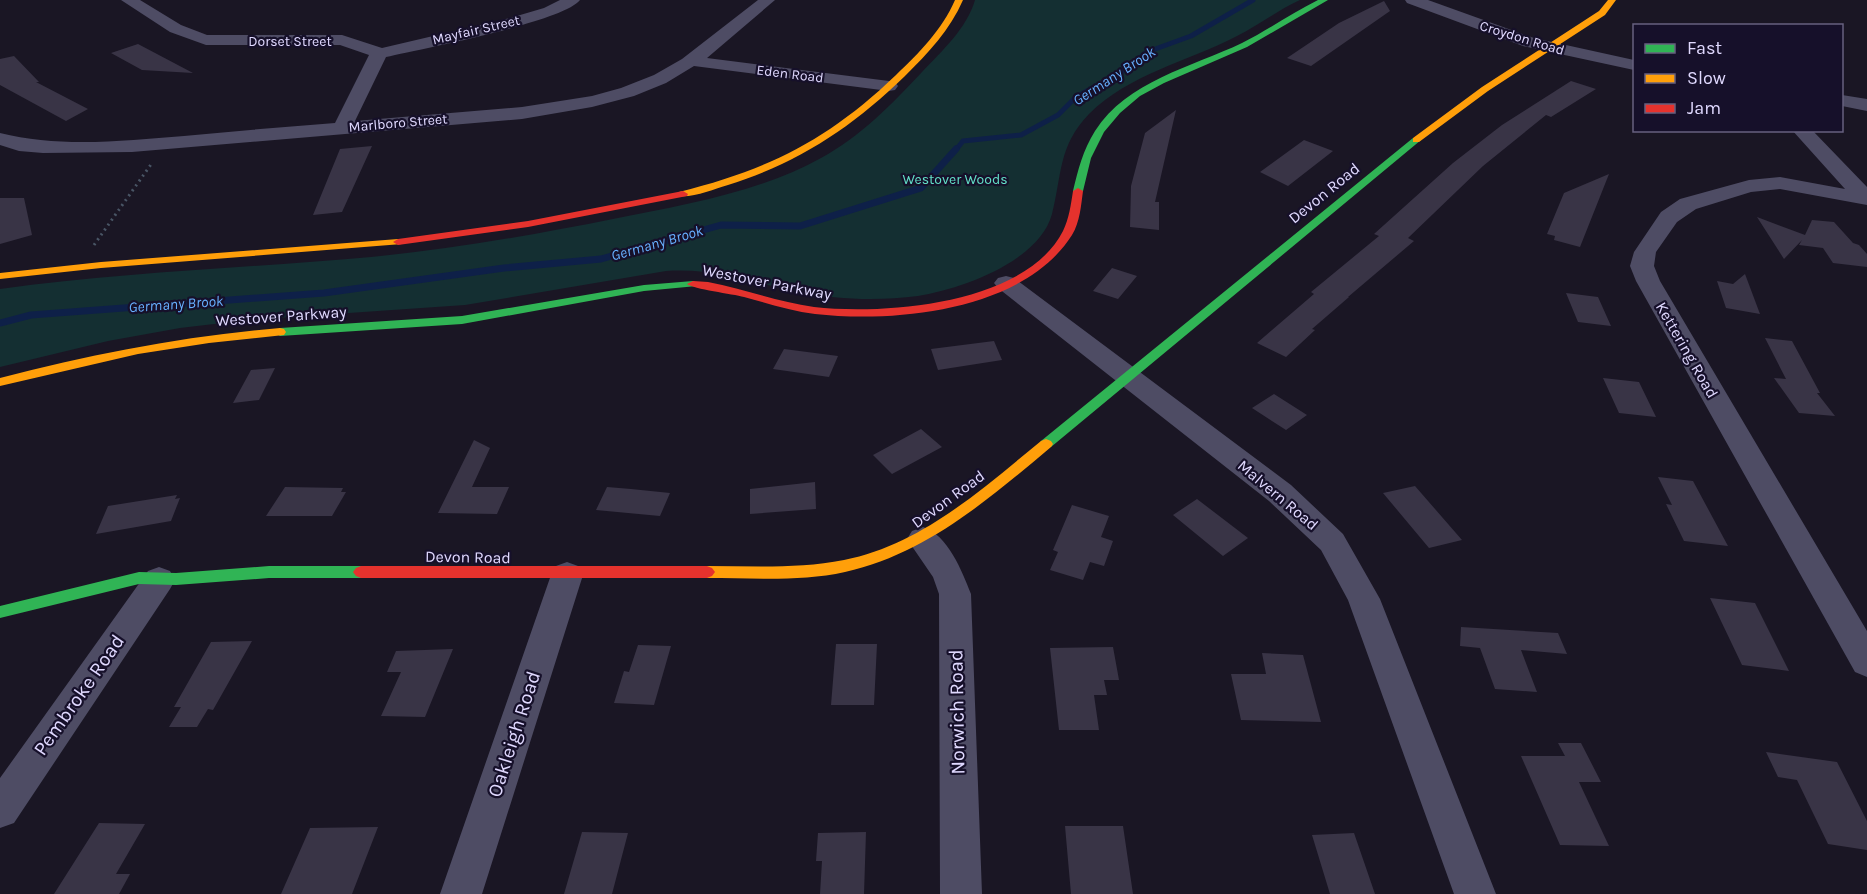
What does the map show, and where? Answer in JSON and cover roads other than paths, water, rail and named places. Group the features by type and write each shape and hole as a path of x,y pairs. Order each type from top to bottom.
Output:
{"street":[{"name":"Dorset Street","path":"129,0 167,26 206,40 342,40 363,45 378,54"},
{"name":"Mayfair Street","path":"378,54 514,22 549,11 572,0"},
{"name":"Marlboro Street","path":"0,139 19,145 43,147 132,146 522,113 559,107 640,87 692,61 767,0"},
{"path":"0,276 409,240 513,226 677,195 754,174 808,151 851,122 918,58 950,20 959,0"},
{"name":"Westover Parkway","path":"0,382 104,356 174,343 239,335 469,319 666,285 713,286 810,310 877,314 944,306 966,300 1006,283 1046,259 1065,238 1074,217 1084,154 1096,132 1117,109 1145,89 1244,45 1324,0"},
{"name":"Croydon Road","path":"1413,0 1508,36 1550,48 1633,65"},
{"name":"Devon Road","path":"0,612 139,578 159,580 269,571 567,575 809,571 877,559 923,539 971,505 1420,135 1485,89 1602,13 1612,0"},
{"path":"344,127 378,54"},
{"name":"Eden Road","path":"692,61 889,86"},
{"path":"1843,101 1867,105"},
{"path":"1803,132 1867,199"},
{"name":"Kettering Road","path":"1867,199 1780,183 1749,186 1688,204 1669,217 1645,252 1642,266 1648,281 1867,662"},
{"name":"Malvern Road","path":"1006,283 1280,493 1332,542 1364,599 1475,894"},
{"name":"Norwich Road","path":"923,539 947,573 955,594 961,894"},
{"name":"Oakleigh Road","path":"461,894 567,575"},
{"name":"Pembroke Road","path":"0,810 159,580"}],"waterway":[{"name":"Germany Brook","path":"955,151 963,141 1021,135 1058,115 1076,97 1123,71 1147,52 1191,36 1253,0"},
{"name":"Germany Brook","path":"0,323 31,315 324,293 504,268 601,259 721,225 800,226 921,188 956,149"}],"park label":[{"name":"Westover Woods","path":"955,179"}]}
